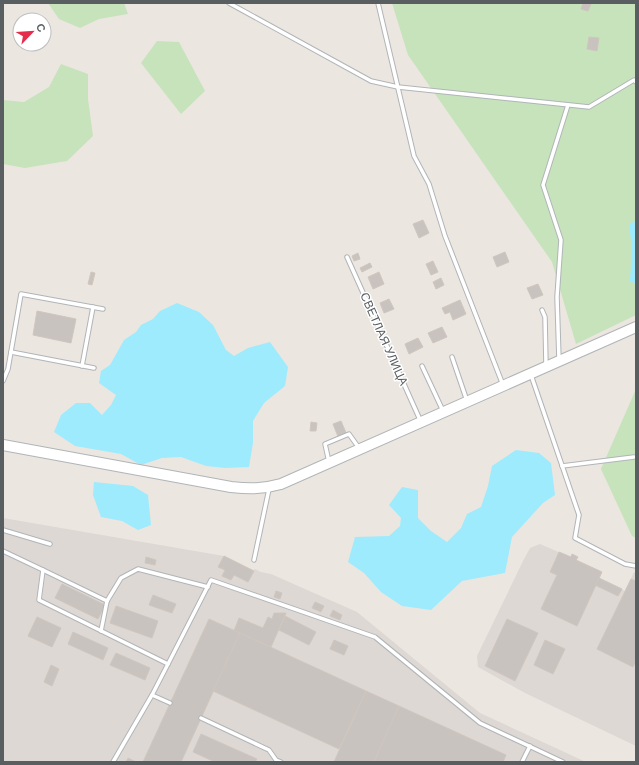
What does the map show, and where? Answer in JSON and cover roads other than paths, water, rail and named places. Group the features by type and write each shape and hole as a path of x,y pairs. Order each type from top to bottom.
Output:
{"main road":[{"path":"3,445 231,487 256,489 270,487 281,484 636,327"}],"lane":[{"path":"229,3 371,80 398,87 589,107 635,80"},
{"path":"378,3 414,156 430,184 445,236 503,386"},
{"path":"559,361 557,297 561,240 543,185 568,105"},
{"name":"СВЕТЛАЯ УЛИЦА","path":"347,257 421,422"},
{"path":"3,381 8,369 21,294 103,309"},
{"path":"82,366 93,307"},
{"path":"542,310 545,317 546,367"},
{"path":"10,352 94,368"},
{"path":"452,357 467,402"},
{"path":"422,366 444,412"},
{"path":"531,374 579,515 575,538 625,564 636,566"},
{"path":"329,462 325,444 350,434 360,449"},
{"path":"562,466 634,457"},
{"path":"254,560 270,487"},
{"path":"3,530 50,544"},
{"path":"3,551 107,601"},
{"path":"101,631 107,601 121,578 138,569 208,586"},
{"path":"43,570 38,600 168,664"},
{"path":"113,762 152,695 211,580 376,637 480,723 563,762"},
{"path":"152,695 170,703"},
{"path":"201,718 269,750 276,760 281,762"},
{"path":"522,762 530,746"}],"water":[{"path":"636,220 636,284 630,281 632,248 629,225"},
{"path":"177,303 199,312 213,325 226,350 234,356 248,348 270,342 288,367 285,386 264,403 253,421 253,443 249,467 225,468 206,466 181,457 162,458 141,465 121,454 75,446 54,432 61,415 76,403 90,403 102,415 111,405 116,395 99,383 101,371 110,365 124,340 136,332 141,325 153,319 160,311"},
{"path":"516,450 539,453 551,463 555,495 543,503 512,537 505,573 462,581 431,610 402,606 381,592 364,573 348,562 355,537 389,536 400,526 401,518 389,505 402,487 418,490 418,518 431,531 447,542 461,528 467,514 481,507 488,486 492,466"},
{"path":"94,482 133,486 148,495 151,525 138,530 122,521 101,517 93,495"}]}
